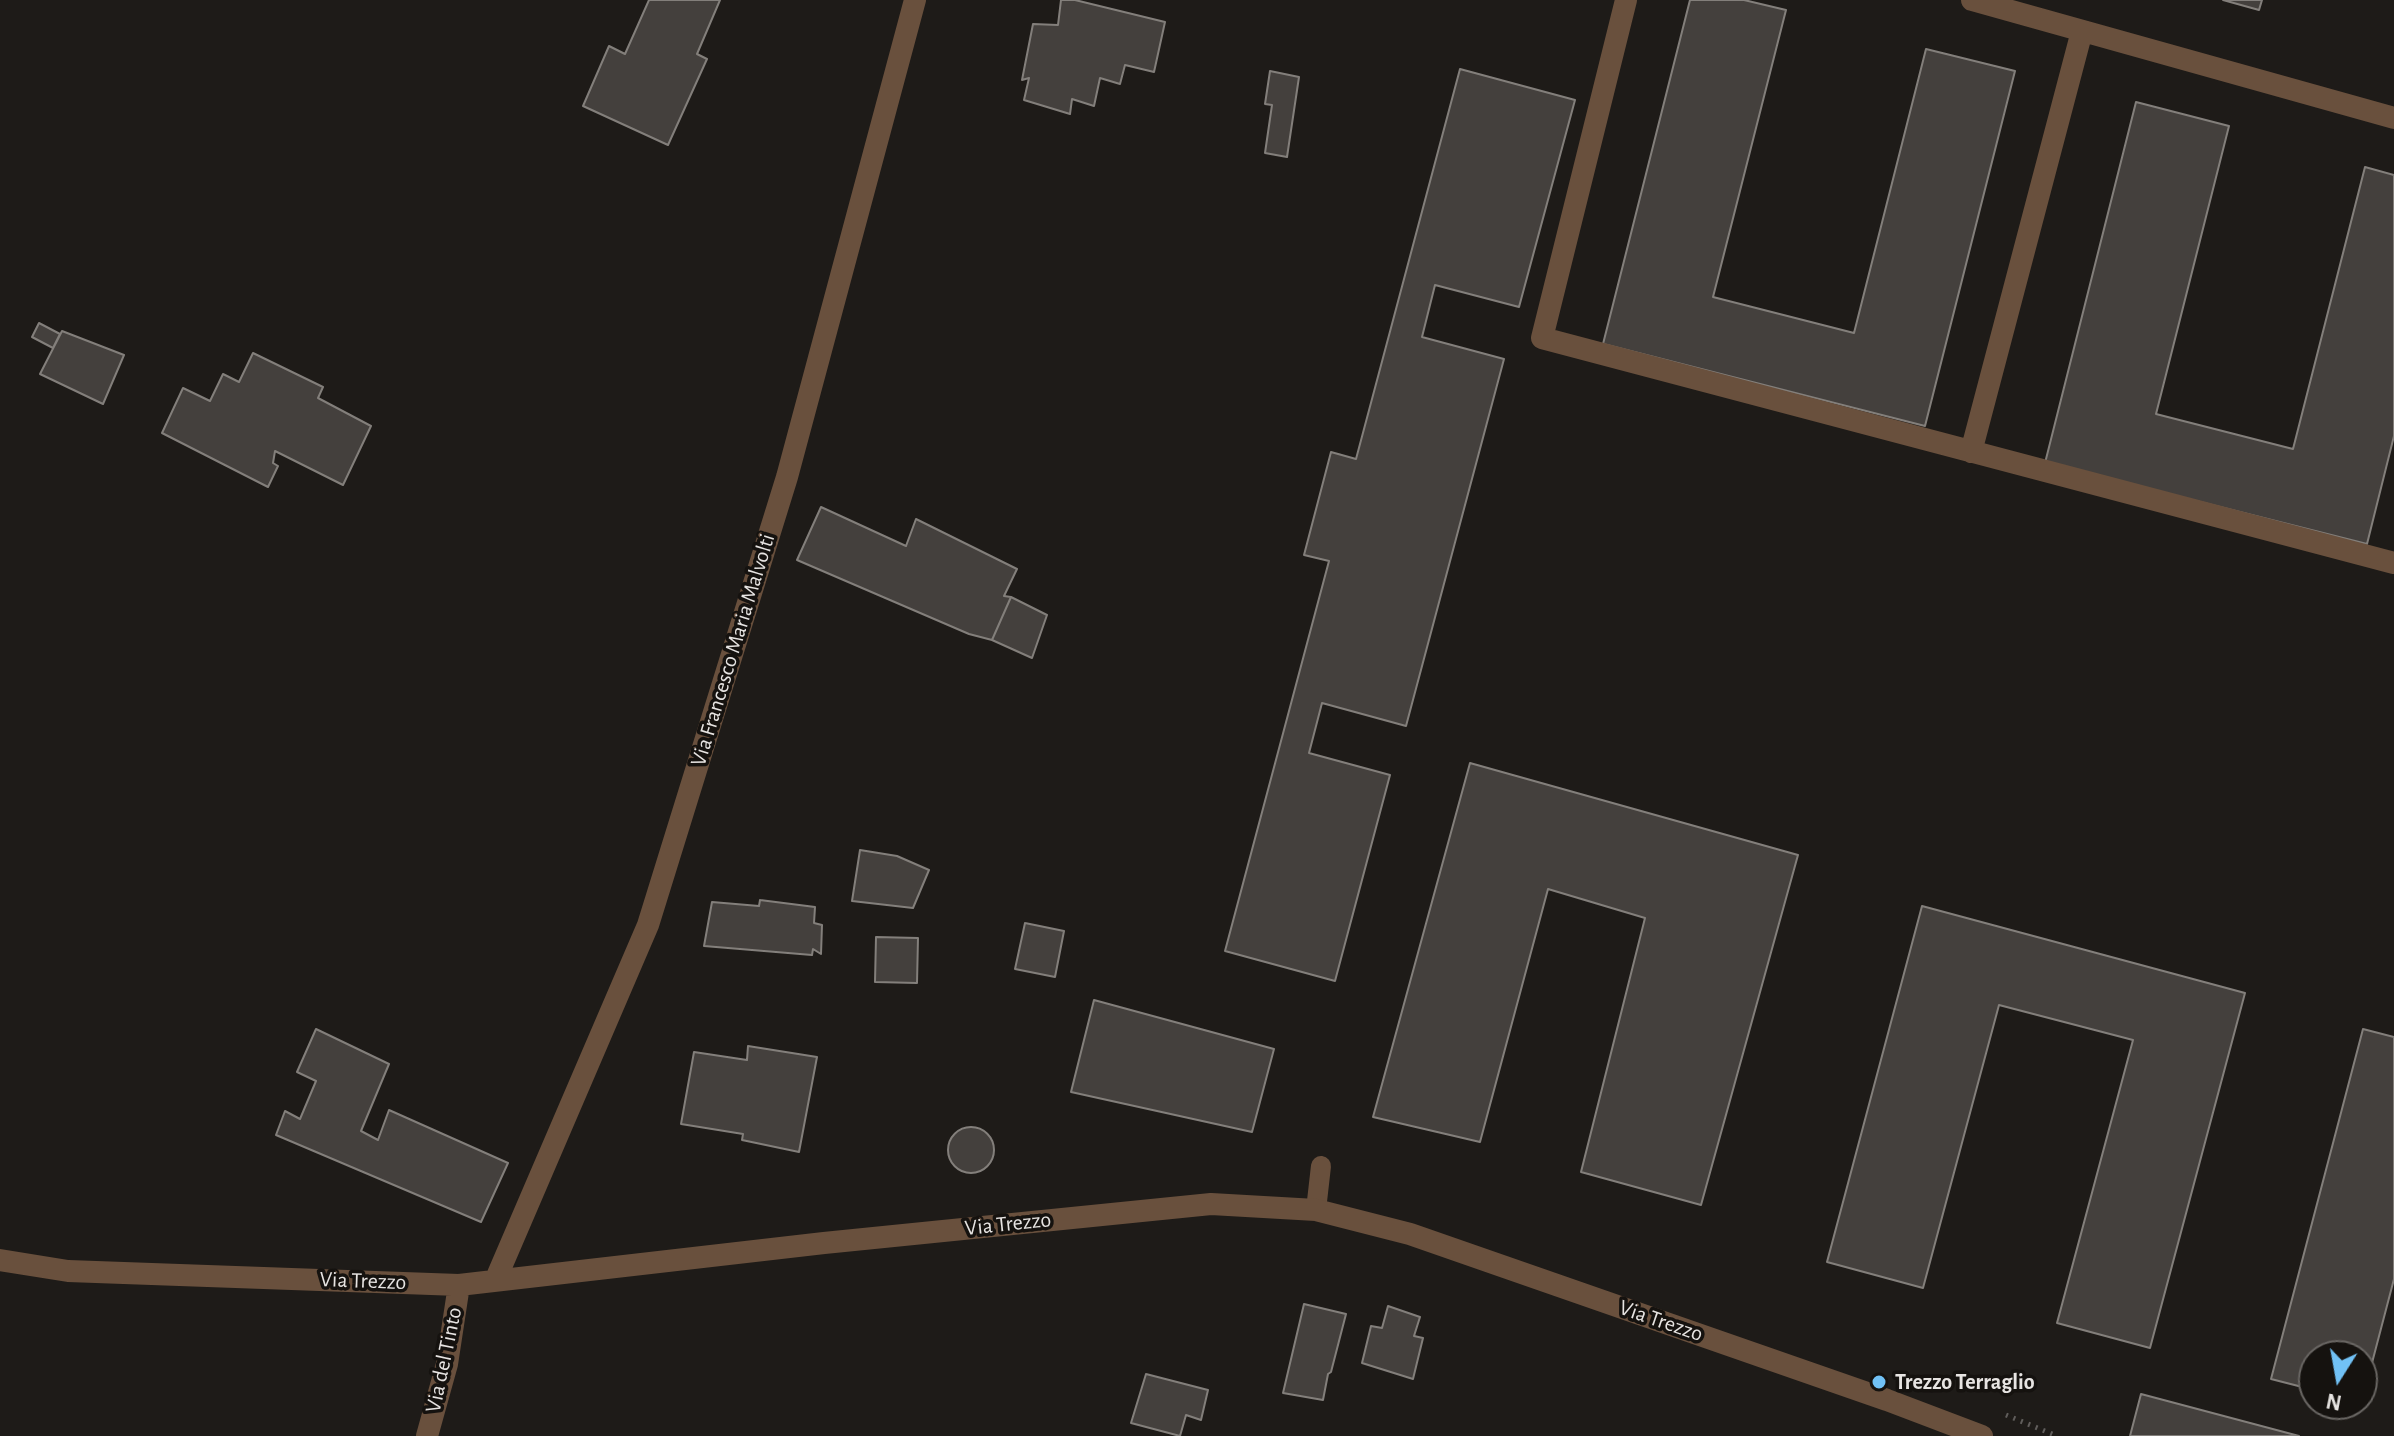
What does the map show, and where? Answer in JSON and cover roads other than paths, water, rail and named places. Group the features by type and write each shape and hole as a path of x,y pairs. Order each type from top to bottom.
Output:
{"street":[{"name":"Via Francesco Maria Malvolti","path":"495,1281 648,925 787,477 915,0"},
{"path":"1626,0 1542,338 2394,563"},
{"path":"1972,0 2394,118"},
{"path":"1971,452 2082,31"},
{"name":"Via Trezzo","path":"0,1260 68,1271 459,1285 824,1243 1211,1204 1316,1210 1410,1234 1982,1436"},
{"name":"Via del Tinto","path":"427,1436 447,1364 459,1285"}],"lane":[{"path":"1316,1210 1321,1166"}],"place":[{"name":"Trezzo Terraglio","path":"1879,1382"}]}
